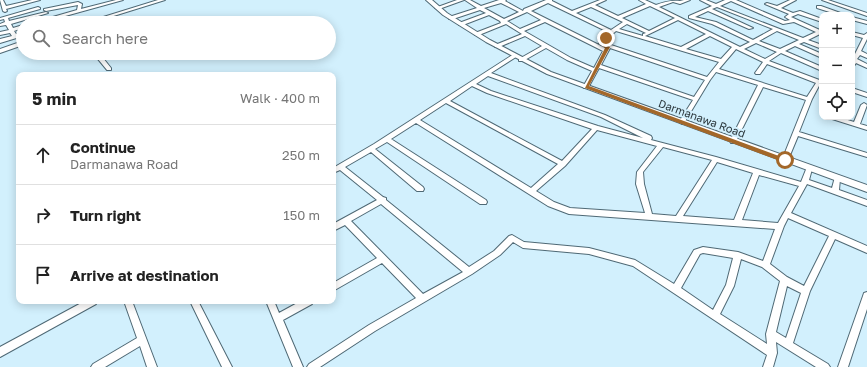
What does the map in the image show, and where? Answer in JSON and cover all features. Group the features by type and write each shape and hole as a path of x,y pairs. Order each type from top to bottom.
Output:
{"street":[{"path":"0,41 15,37 4,18 4,8 1,0"},
{"path":"4,8 38,0"},
{"path":"55,16 121,0"},
{"path":"109,16 162,0"},
{"name":"Darmanawa Road","path":"429,0 437,8 477,34 518,58 549,73 867,189"},
{"path":"437,8 462,0"},
{"path":"467,0 569,59 696,99"},
{"path":"477,34 549,0 613,30 722,61"},
{"path":"572,12 604,0"},
{"path":"640,0 651,4 767,62 819,83"},
{"path":"656,7 673,0 679,3 688,0"},
{"path":"702,0 762,22 819,46"},
{"path":"640,38 648,32 692,17 729,0"},
{"path":"732,0 785,23 794,20"},
{"path":"772,0 773,1 766,3 792,14"},
{"path":"777,8 794,0"},
{"path":"824,0 867,15"},
{"path":"112,1 129,10"},
{"path":"452,18 502,1 607,49 708,79"},
{"path":"30,16 78,3 80,4 79,10"},
{"path":"618,18 651,4"},
{"path":"591,5 648,32"},
{"path":"820,7 834,12"},
{"path":"4,18 38,8"},
{"path":"707,9 751,28"},
{"path":"819,20 799,13 792,14 787,17 819,31"},
{"path":"461,24 489,14"},
{"path":"692,17 717,25 819,67"},
{"path":"717,25 729,18"},
{"path":"855,19 867,23"},
{"path":"0,26 16,20"},
{"path":"519,31 545,20"},
{"path":"607,49 602,43 613,30 626,22"},
{"path":"736,33 751,28 762,22"},
{"path":"0,34 16,29"},
{"path":"682,122 708,79 722,61 737,48 755,41 777,29"},
{"path":"758,74 767,62 781,51 819,31"},
{"path":"855,33 866,35 855,58"},
{"path":"497,46 525,34"},
{"path":"680,49 710,34"},
{"path":"794,44 819,55"},
{"path":"0,51 16,45"},
{"path":"336,169 387,139 488,74 545,46"},
{"path":"861,47 867,56"},
{"path":"586,87 607,49"},
{"path":"102,60 109,69"},
{"path":"855,62 867,66"},
{"path":"715,70 809,99"},
{"path":"488,74 603,116 641,133 653,142"},
{"path":"472,84 489,92 596,128 662,144 835,191 867,203"},
{"path":"733,141 761,84"},
{"path":"785,160 809,99 819,84"},
{"path":"855,91 866,93"},
{"path":"446,101 563,164"},
{"path":"856,125 864,105"},
{"path":"416,120 551,204 569,211 780,226"},
{"path":"840,120 867,128"},
{"path":"531,192 563,164 596,128"},
{"path":"795,133 867,155"},
{"path":"387,139 484,202"},
{"path":"650,216 640,184 640,172 662,144"},
{"path":"371,149 420,189"},
{"path":"678,218 716,159"},
{"path":"340,167 383,200 470,272"},
{"path":"765,265 780,226 804,183 809,169"},
{"path":"737,223 757,171"},
{"path":"835,191 837,179"},
{"path":"336,226 383,200"},
{"path":"786,214 867,250"},
{"path":"346,221 422,299"},
{"path":"788,345 806,291 833,235"},
{"path":"312,367 372,328 470,272 497,253 512,238 523,245 589,251 641,265 772,353"},
{"path":"676,289 699,250 738,255 765,265 784,280 806,291"},
{"path":"715,315 730,286 738,255"},
{"path":"336,285 383,259"},
{"path":"768,367 772,353 771,334 784,280"},
{"path":"843,367 867,296"},
{"path":"0,352 88,304"},
{"path":"129,304 152,367"},
{"path":"196,304 227,367"},
{"path":"271,304 298,367"},
{"path":"277,319 304,304"},
{"path":"771,334 824,367"},
{"path":"96,367 142,340"}],"route":[{"path":"606,38 602,44 608,47 586,87 785,160"}]}
